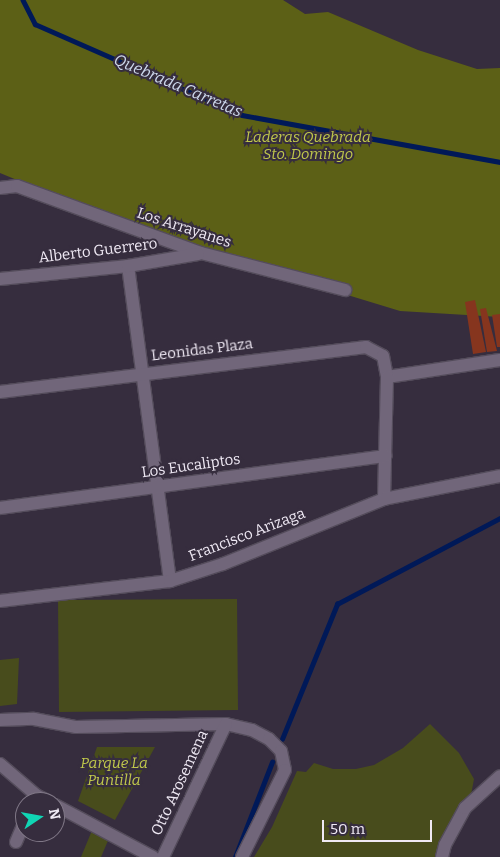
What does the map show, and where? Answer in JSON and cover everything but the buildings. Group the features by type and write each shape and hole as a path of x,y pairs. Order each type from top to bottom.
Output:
{"street":[{"name":"Los Arrayanes","path":"0,188 17,186 201,253 345,290"},
{"name":"Alberto Guerrero","path":"0,279 128,266 201,253"},
{"path":"128,266 170,581"},
{"name":"Leonidas Plaza","path":"0,392 366,347 383,356 387,377"},
{"path":"384,499 387,377 500,360"},
{"name":"Los Eucaliptos","path":"0,508 386,456"},
{"name":"Francisco Arizaga","path":"0,601 170,581 224,564 384,499 500,476"},
{"path":"0,720 34,719 76,727 226,724 252,730 270,739 280,751 285,770 242,857"},
{"name":"Otto Arosemena","path":"163,857 226,724"},
{"path":"0,764 28,792"},
{"path":"442,857 445,845 465,808 498,781"},
{"path":"65,810 154,857"}],"green space":[{"name":"Laderas Quebrada Sto. Domingo","path":"0,0 283,0 305,14 328,12 418,50 477,69 500,68 500,317 400,311 249,265 189,251 0,173"},
{"path":"237,599 238,710 59,712 58,600"},
{"path":"19,658 17,704 0,706 0,660"},
{"path":"430,724 459,753 474,779 471,795 436,857 254,857 272,827 297,771 306,772 314,763 333,769 356,769 374,765 403,748"},
{"name":"Parque La Puntilla","path":"97,747 155,747 115,820 78,801"},
{"path":"93,828 110,836 101,857 81,857"}],"waterway":[{"name":"Quebrada Carretas","path":"23,0 35,24 242,115 500,162"},
{"path":"282,739 337,604 500,518"},
{"path":"235,857 272,762"}]}
